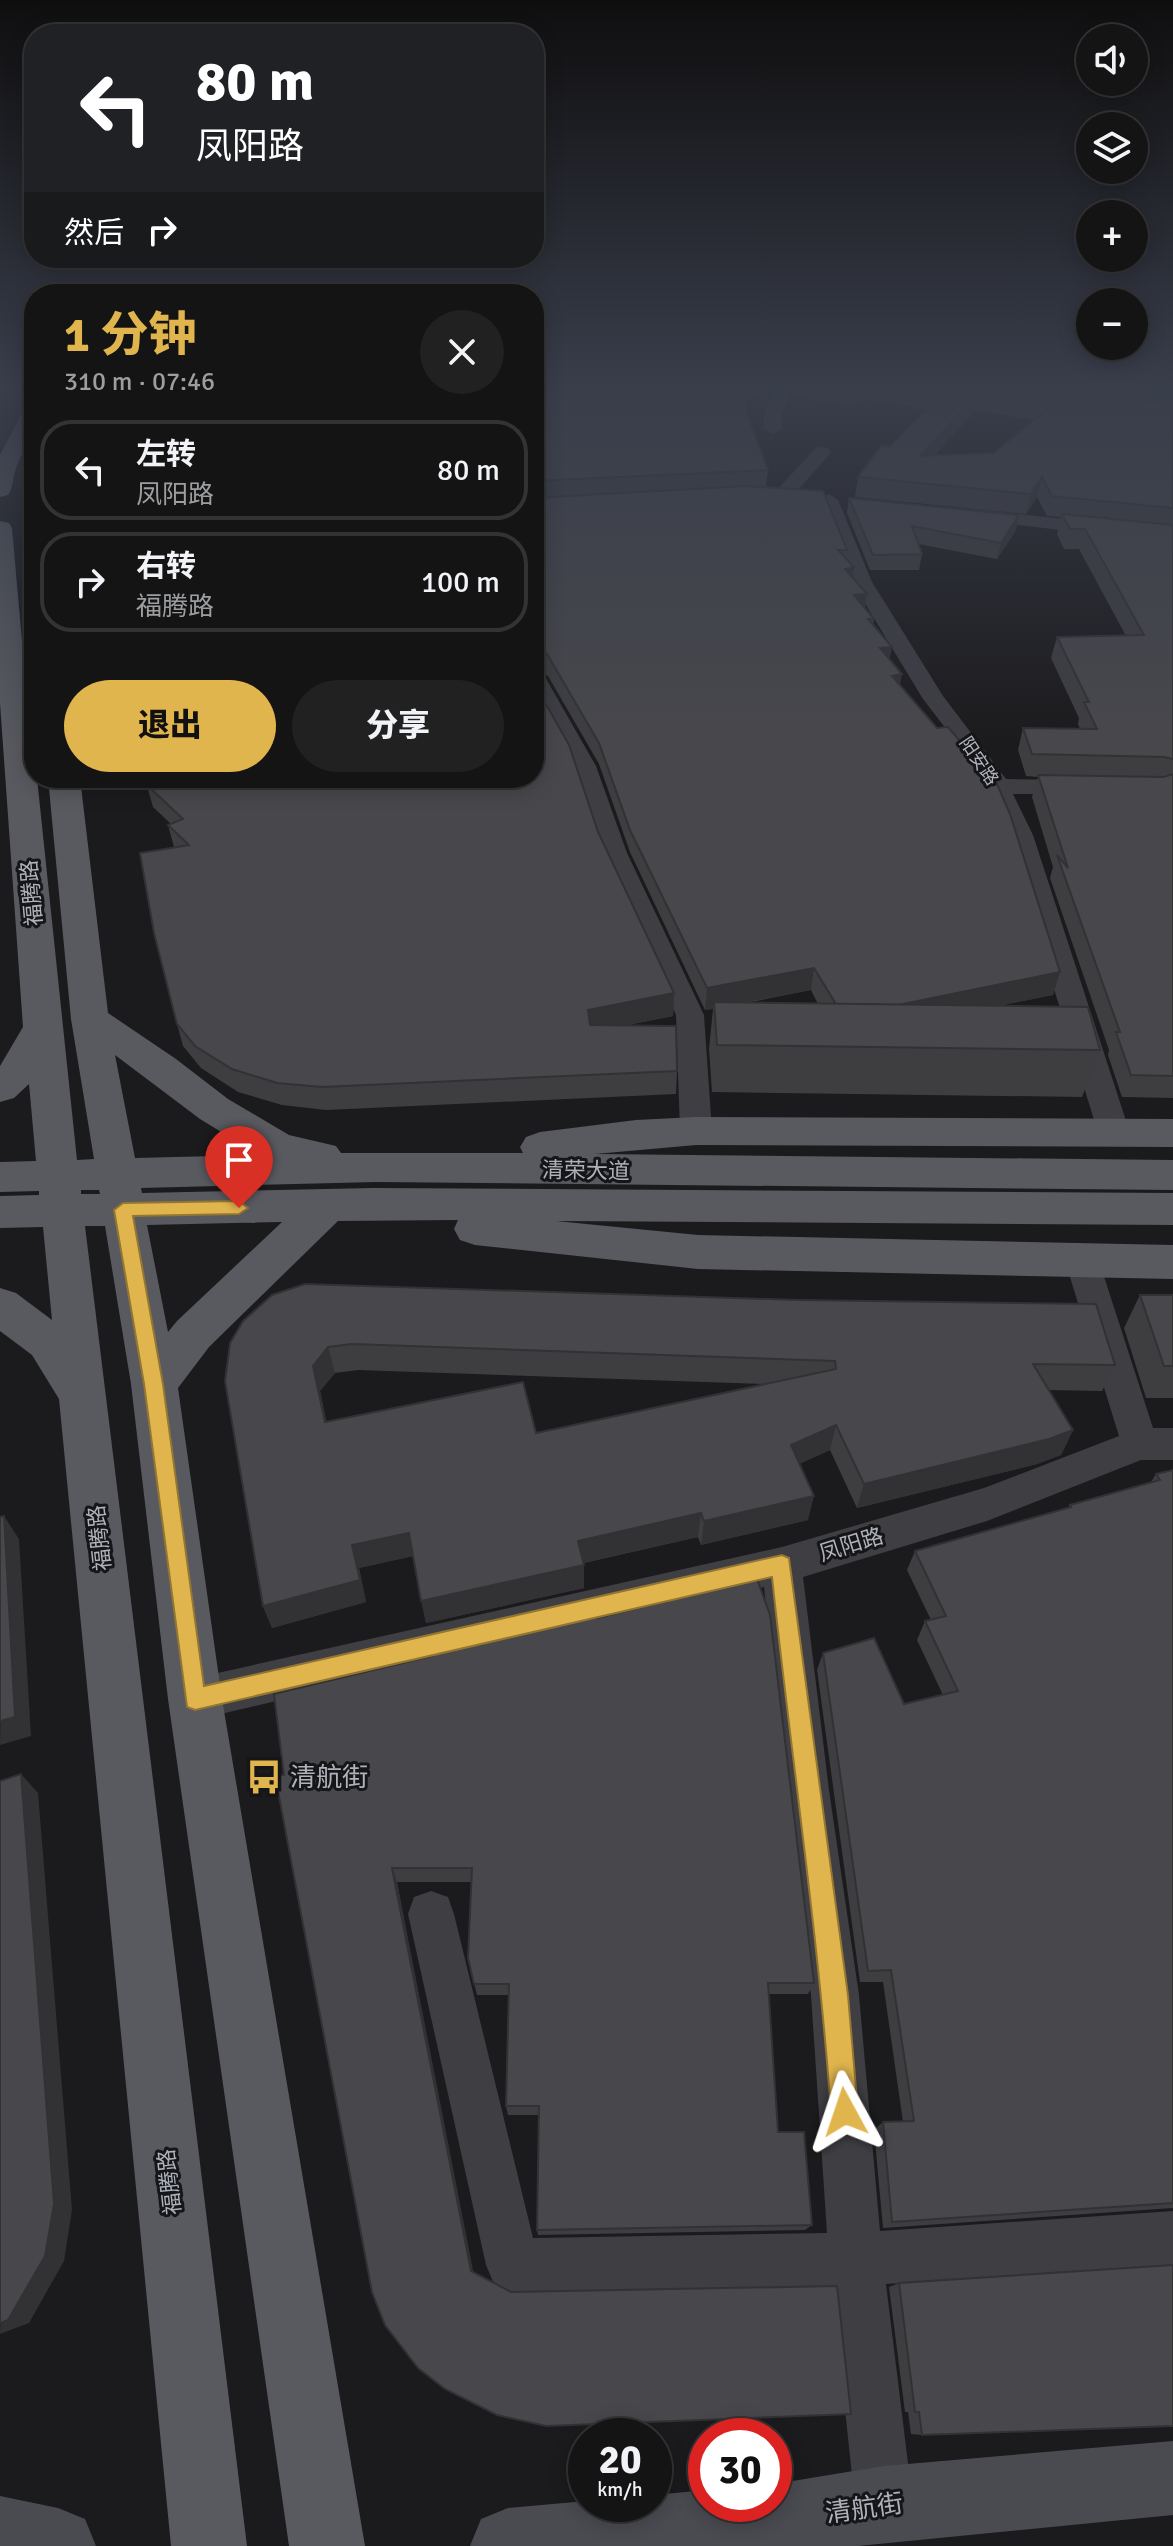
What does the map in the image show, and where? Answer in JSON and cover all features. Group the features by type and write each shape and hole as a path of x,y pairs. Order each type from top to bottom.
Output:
{"main road":[{"name":"福腾路","path":"0,528 24,708"},
{"name":"福腾路","path":"35,788 66,1023 120,1192 154,1384 195,1699 327,2546"},
{"name":"福腾路","path":"64,788 66,1023 60,1193 209,2546"},
{"path":"0,1088 66,1023 162,1068 214,1109 279,1148 375,1186 409,1222 698,1252 1173,1262"},
{"path":"375,1186 636,1134 696,1131 1173,1133"},
{"name":"清荣大道","path":"0,1177 60,1193 375,1186 672,1187 1173,1175"},
{"name":"清荣大道","path":"120,1192 326,1206 375,1186"},
{"name":"清荣大道","path":"672,1187 1173,1209"},
{"name":"清荣大道","path":"0,1212 60,1193"},
{"path":"154,1384 193,1334 326,1206"},
{"path":"0,1306 48,1342 83,1397"}],"street":[{"name":"阳安路","path":"833,509 862,582 934,699 991,772 1020,835 1114,1133"},
{"path":"960,514 1173,537"},
{"path":"544,695 584,766 614,853 690,1015 696,1131"},
{"path":"997,786 1108,788"},
{"path":"1082,1261 1156,1444"},
{"name":"凤阳路","path":"195,1699 782,1565 987,1504 1156,1444"},
{"path":"782,1565 807,1790 835,1995 856,2259 884,2504"},
{"path":"431,1914 513,2265 856,2259 1173,2238"},
{"name":"清航街","path":"508,2546 768,2523 884,2504 1173,2478"},
{"path":"0,2534 58,2546"}],"building":[{"path":"544,509 830,509 847,550 838,550 854,567 845,569 867,594 854,595 874,619 868,619 892,647 880,648 902,674 892,676 937,728 948,727 997,784 1010,814 1060,972 898,1005 836,1004 814,968 707,988 630,830 599,743 544,652"},
{"path":"854,509 957,509 1019,515 1001,543 912,526 922,554 873,555"},
{"path":"1062,514 1173,525 1173,759 1032,754 1023,728 1097,729 1084,702 1089,702 1057,637 1144,635 1085,529 1070,529"},
{"path":"544,701 569,745 598,832 674,993 588,1010 590,1025 676,1026 677,1071 322,1087 277,1083 232,1069 195,1046 177,1024 154,933 140,853 189,845 168,825 183,819 150,788 544,788"},
{"path":"1173,774 1173,1076 1131,1075 1116,1032 1120,1032 1057,855 1068,868 1038,775 1164,777"},
{"path":"714,1002 1088,1007 1100,1050 717,1045"},
{"path":"305,1284 798,1300 1096,1304 1115,1365 1033,1364 1073,1430 1049,1439 864,1484 836,1425 791,1445 814,1496 704,1521 701,1513 578,1541 584,1565 421,1601 409,1533 352,1545 360,1580 263,1606 225,1381 230,1343 243,1321 272,1295","holes":["352,1344 835,1361 836,1369 536,1433 523,1382 325,1422 313,1366 328,1347"]},
{"path":"1140,1295 1173,1295 1173,1366 1164,1366"},
{"path":"1173,1470 1173,2203 892,2222 883,2122 914,2121 891,1970 868,1971 823,1653 874,1638 904,1704 958,1691 925,1621 946,1616 915,1551 1160,1480 1156,1474"},
{"path":"4,1516 15,1717 0,1721 0,1517"},
{"path":"757,1579 770,1615 814,1983 768,1983 778,2132 804,2132 812,2225 537,2230 539,2106 506,2106 509,1984 474,1984 468,1958 472,1868 392,1868 471,2271 511,2292 837,2286 851,2414 688,2418 672,2421 672,2418 568,2418 568,2425 546,2426 497,2415 445,2389 418,2368 385,2325 372,2292 275,1775 284,1775 274,1694 432,1656 431,1649 595,1611 597,1618"},
{"path":"21,1774 54,2204 45,2256 8,2320 0,2323 0,1781"},
{"path":"1173,2265 1173,2426 922,2435 919,2412 915,2412 899,2283"}],"place":[{"name":"清航街","path":"264,1777"}],"route":[{"path":"239,1208 123,1210 154,1384 195,1699 782,1565 807,1790 835,1995 845,2112"}]}
